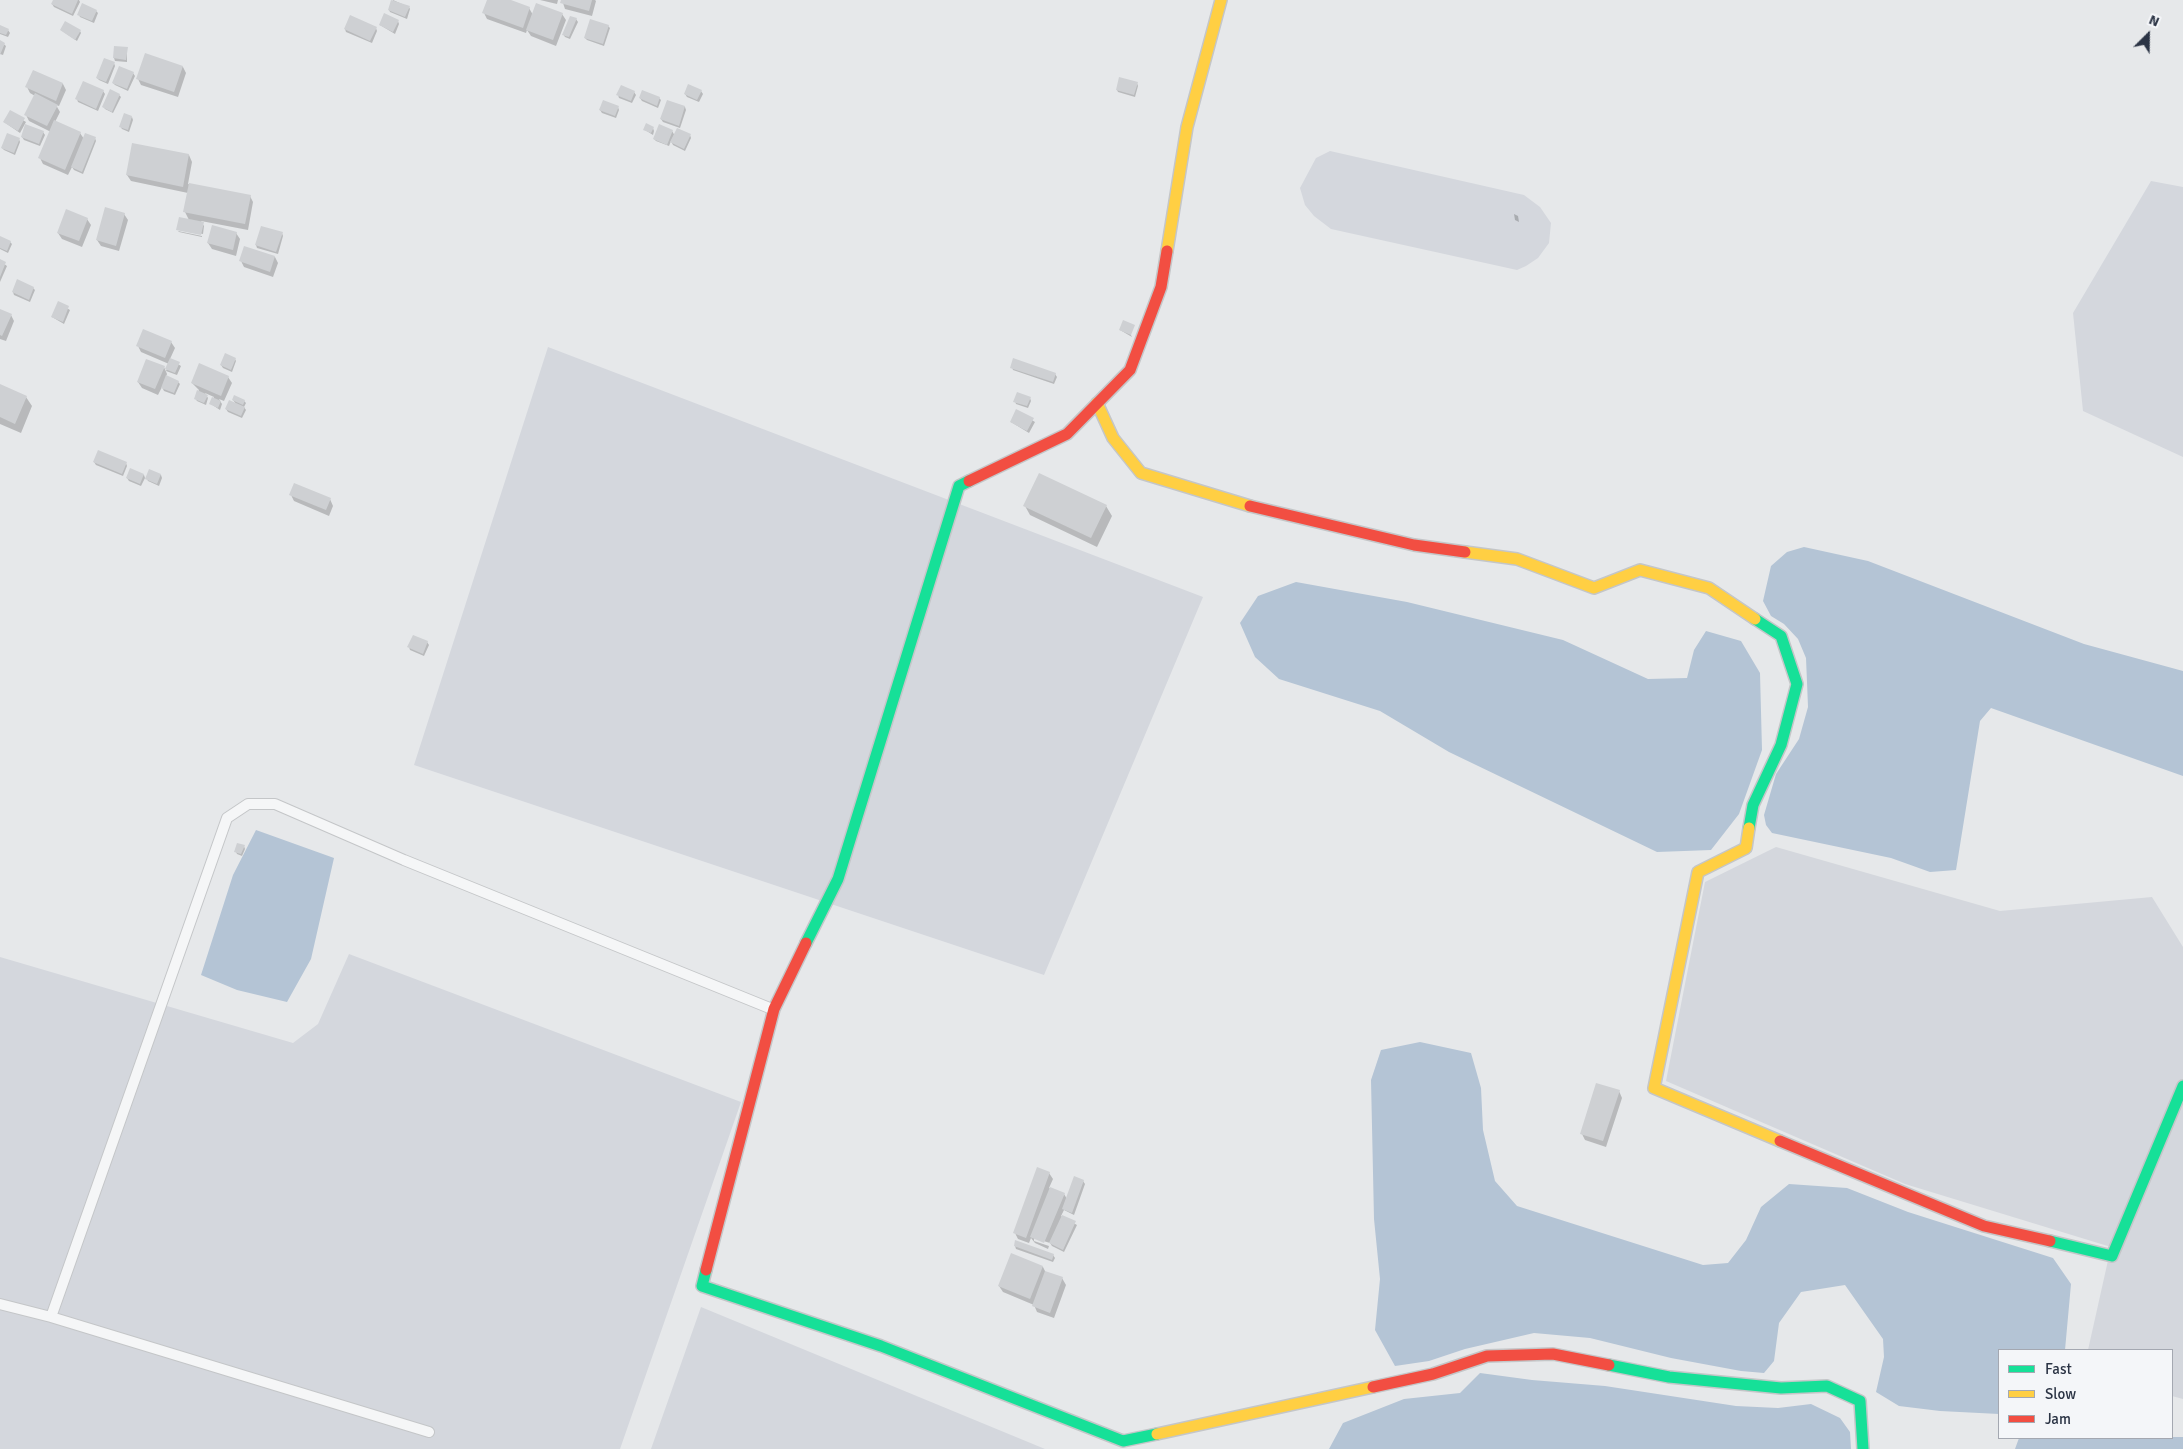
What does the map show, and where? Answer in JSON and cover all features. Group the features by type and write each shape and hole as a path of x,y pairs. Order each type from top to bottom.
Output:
{"street":[{"path":"1221,0 1187,127 1160,287 1130,370 1067,434 959,486 838,879 774,1010 702,1286 880,1346 1123,1441 1433,1374 1487,1356 1553,1354 1669,1377 1781,1388 1827,1386 1860,1401 1863,1449"},
{"path":"1097,403 1113,438 1141,473 1235,503 1414,545 1517,558 1594,588 1640,570 1709,588 1781,636 1797,684 1783,736 1753,805 1746,848 1698,872 1654,1088 1984,1226 2112,1256 2183,1086"}],"lane":[{"path":"51,1317 227,818 248,804 274,804 404,860 774,1010"},
{"path":"0,1304 51,1317 429,1432"}],"shaded area":[{"path":"1330,151 1524,195 1540,207 1551,223 1549,243 1538,258 1517,270 1331,229 1314,216 1305,205 1300,188 1316,158"},
{"path":"2151,181 2183,187 2183,457 2083,411 2073,313"},
{"path":"548,347 1203,597 1044,975 414,765"},
{"path":"1776,847 2000,911 2152,897 2183,947 2183,1399 2173,1396 2173,1349 2088,1349 2111,1247 1905,1184 1666,1081 1705,882"},
{"path":"349,954 741,1102 620,1449 0,1449 0,957 293,1043 318,1024"},
{"path":"701,1307 1045,1449 651,1449"}],"water":[{"path":"1804,547 1868,561 2084,644 2183,671 2183,776 1991,708 1980,721 1956,870 1930,872 1891,858 1772,833 1766,825 1764,815 1776,774 1799,739 1808,707 1806,658 1798,639 1784,624 1771,616 1763,601 1771,566 1787,552"},
{"path":"1296,582 1407,602 1563,640 1648,679 1687,678 1694,650 1706,631 1741,641 1760,673 1762,750 1739,814 1711,850 1657,852 1449,752 1380,711 1279,679 1255,657 1240,623 1258,596"},
{"path":"256,830 334,858 311,959 287,1002 237,990 201,975 233,875"},
{"path":"1420,1042 1471,1053 1481,1088 1483,1130 1495,1181 1517,1206 1703,1265 1728,1263 1746,1240 1761,1207 1789,1184 1847,1188 1908,1212 2053,1258 2071,1284 2065,1349 1998,1349 1998,1414 1940,1411 1899,1406 1876,1392 1884,1357 1883,1339 1845,1285 1801,1292 1779,1323 1774,1361 1764,1373 1741,1371 1671,1358 1590,1338 1534,1333 1465,1349 1429,1361 1395,1366 1375,1330 1380,1279 1374,1219 1371,1080 1381,1050"},
{"path":"1480,1373 1532,1380 1605,1386 1736,1406 1778,1408 1811,1404 1840,1418 1850,1432 1851,1449 1329,1449 1343,1423 1404,1399 1460,1393"},
{"path":"2173,1437 2183,1437 2183,1449 2015,1449 2019,1439 2173,1439"}],"building":[{"path":"53,0 78,0 72,14 51,4"},
{"path":"391,0 410,6 405,17 388,10"},
{"path":"487,0 511,0 530,7 523,28 482,13"},
{"path":"561,0 592,0 589,11 560,3"},
{"path":"82,3 97,10 92,21 77,15"},
{"path":"536,3 563,13 553,40 526,30"},
{"path":"384,13 399,20 393,32 379,25"},
{"path":"350,15 377,27 370,41 344,29"},
{"path":"570,16 577,18 569,37 562,35"},
{"path":"590,19 609,25 603,44 584,38"},
{"path":"65,21 81,30 75,40 60,30"},
{"path":"0,25 9,29 6,35 0,33"},
{"path":"0,40 5,43 0,55"},
{"path":"114,46 128,47 126,60 113,58"},
{"path":"145,53 183,66 174,92 136,79"},
{"path":"104,58 115,62 106,82 96,78"},
{"path":"119,66 134,72 127,89 112,83"},
{"path":"33,70 63,83 56,101 25,87"},
{"path":"1119,77 1138,82 1134,95 1116,90"},
{"path":"83,81 104,90 96,109 75,99"},
{"path":"688,84 702,90 697,100 684,94"},
{"path":"621,85 635,91 631,101 616,95"},
{"path":"110,89 120,94 112,112 102,107"},
{"path":"642,90 660,97 657,106 639,98"},
{"path":"35,93 58,105 47,126 24,115"},
{"path":"603,100 619,106 615,116 599,110"},
{"path":"667,100 685,106 679,126 660,119"},
{"path":"10,110 25,118 18,131 3,122"},
{"path":"124,113 132,116 128,130 119,127"},
{"path":"54,120 81,132 65,170 38,158"},
{"path":"646,123 654,127 651,133 643,130"},
{"path":"25,124 44,131 39,144 21,137"},
{"path":"659,124 673,130 667,145 653,139"},
{"path":"677,128 691,134 684,149 670,142"},
{"path":"7,133 20,138 14,153 1,148"},
{"path":"85,133 96,137 82,172 71,167"},
{"path":"132,143 189,154 183,187 126,175"},
{"path":"189,183 251,195 245,224 183,212"},
{"path":"105,207 125,213 116,246 96,240"},
{"path":"66,209 88,218 79,241 57,233"},
{"path":"179,217 204,222 201,235 176,230"},
{"path":"212,225 237,232 233,250 207,243"},
{"path":"261,226 283,232 276,252 255,245"},
{"path":"0,236 11,241 7,251 0,248"},
{"path":"244,246 275,256 270,272 239,261"},
{"path":"0,259 6,262 0,277"},
{"path":"17,279 34,287 29,300 12,292"},
{"path":"58,301 69,306 63,322 51,317"},
{"path":"0,309 12,314 2,336 0,335"},
{"path":"1123,320 1135,325 1131,335 1119,330"},
{"path":"143,329 172,341 165,358 136,346"},
{"path":"225,353 236,358 231,370 220,365"},
{"path":"170,358 180,362 175,373 165,369"},
{"path":"1013,358 1056,373 1053,382 1010,368"},
{"path":"146,359 165,366 155,389 137,382"},
{"path":"199,363 229,376 221,396 191,383"},
{"path":"166,375 179,381 174,393 161,388"},
{"path":"0,384 27,396 15,424 0,417"},
{"path":"197,390 208,395 204,403 194,399"},
{"path":"1017,392 1031,397 1027,406 1013,402"},
{"path":"234,395 245,400 243,405 232,400"},
{"path":"212,397 221,401 218,408 209,404"},
{"path":"229,400 245,407 241,416 225,409"},
{"path":"1016,409 1034,418 1027,431 1010,422"},
{"path":"98,450 127,462 122,474 93,462"},
{"path":"130,468 144,474 140,484 126,478"},
{"path":"149,469 161,474 157,484 145,479"},
{"path":"1039,473 1107,505 1091,538 1023,506"},
{"path":"294,483 331,498 326,510 289,495"},
{"path":"413,635 428,641 423,654 407,647"},
{"path":"237,843 245,845 241,854 234,852"},
{"path":"1596,1083 1620,1090 1603,1141 1580,1134"},
{"path":"1037,1167 1050,1172 1026,1238 1013,1233"},
{"path":"1074,1176 1084,1180 1072,1213 1062,1209"},
{"path":"1050,1187 1065,1193 1044,1243 1030,1237"},
{"path":"1062,1215 1076,1221 1063,1250 1049,1243"},
{"path":"1015,1240 1054,1254 1052,1260 1014,1246"},
{"path":"1011,1253 1043,1266 1030,1299 998,1286"},
{"path":"1045,1271 1063,1277 1050,1313 1032,1306"}],"traffic: fast":[{"path":"806,943 838,879 959,486 969,481"},
{"path":"1749,828 1753,805 1781,745 1797,684 1781,636 1755,619"},
{"path":"2050,1241 2112,1256 2183,1086"},
{"path":"706,1270 702,1286 881,1346 1123,1441 1157,1434"},
{"path":"1609,1365 1669,1377 1781,1388 1827,1386 1860,1401 1863,1449"}],"traffic: slow":[{"path":"1167,251 1187,127 1221,0"},
{"path":"1097,403 1113,438 1141,473 1250,506"},
{"path":"1465,552 1517,559 1594,588 1640,570 1709,588 1755,619"},
{"path":"1749,828 1746,848 1698,872 1654,1088 1780,1141"},
{"path":"1157,1434 1373,1387"}],"traffic: jam":[{"path":"969,481 1067,434 1130,370 1161,287 1167,251"},
{"path":"1250,506 1414,545 1465,552"},
{"path":"706,1270 774,1009 806,943"},
{"path":"1780,1141 1984,1226 2050,1241"},
{"path":"1373,1387 1433,1374 1487,1356 1553,1354 1609,1365"}]}
